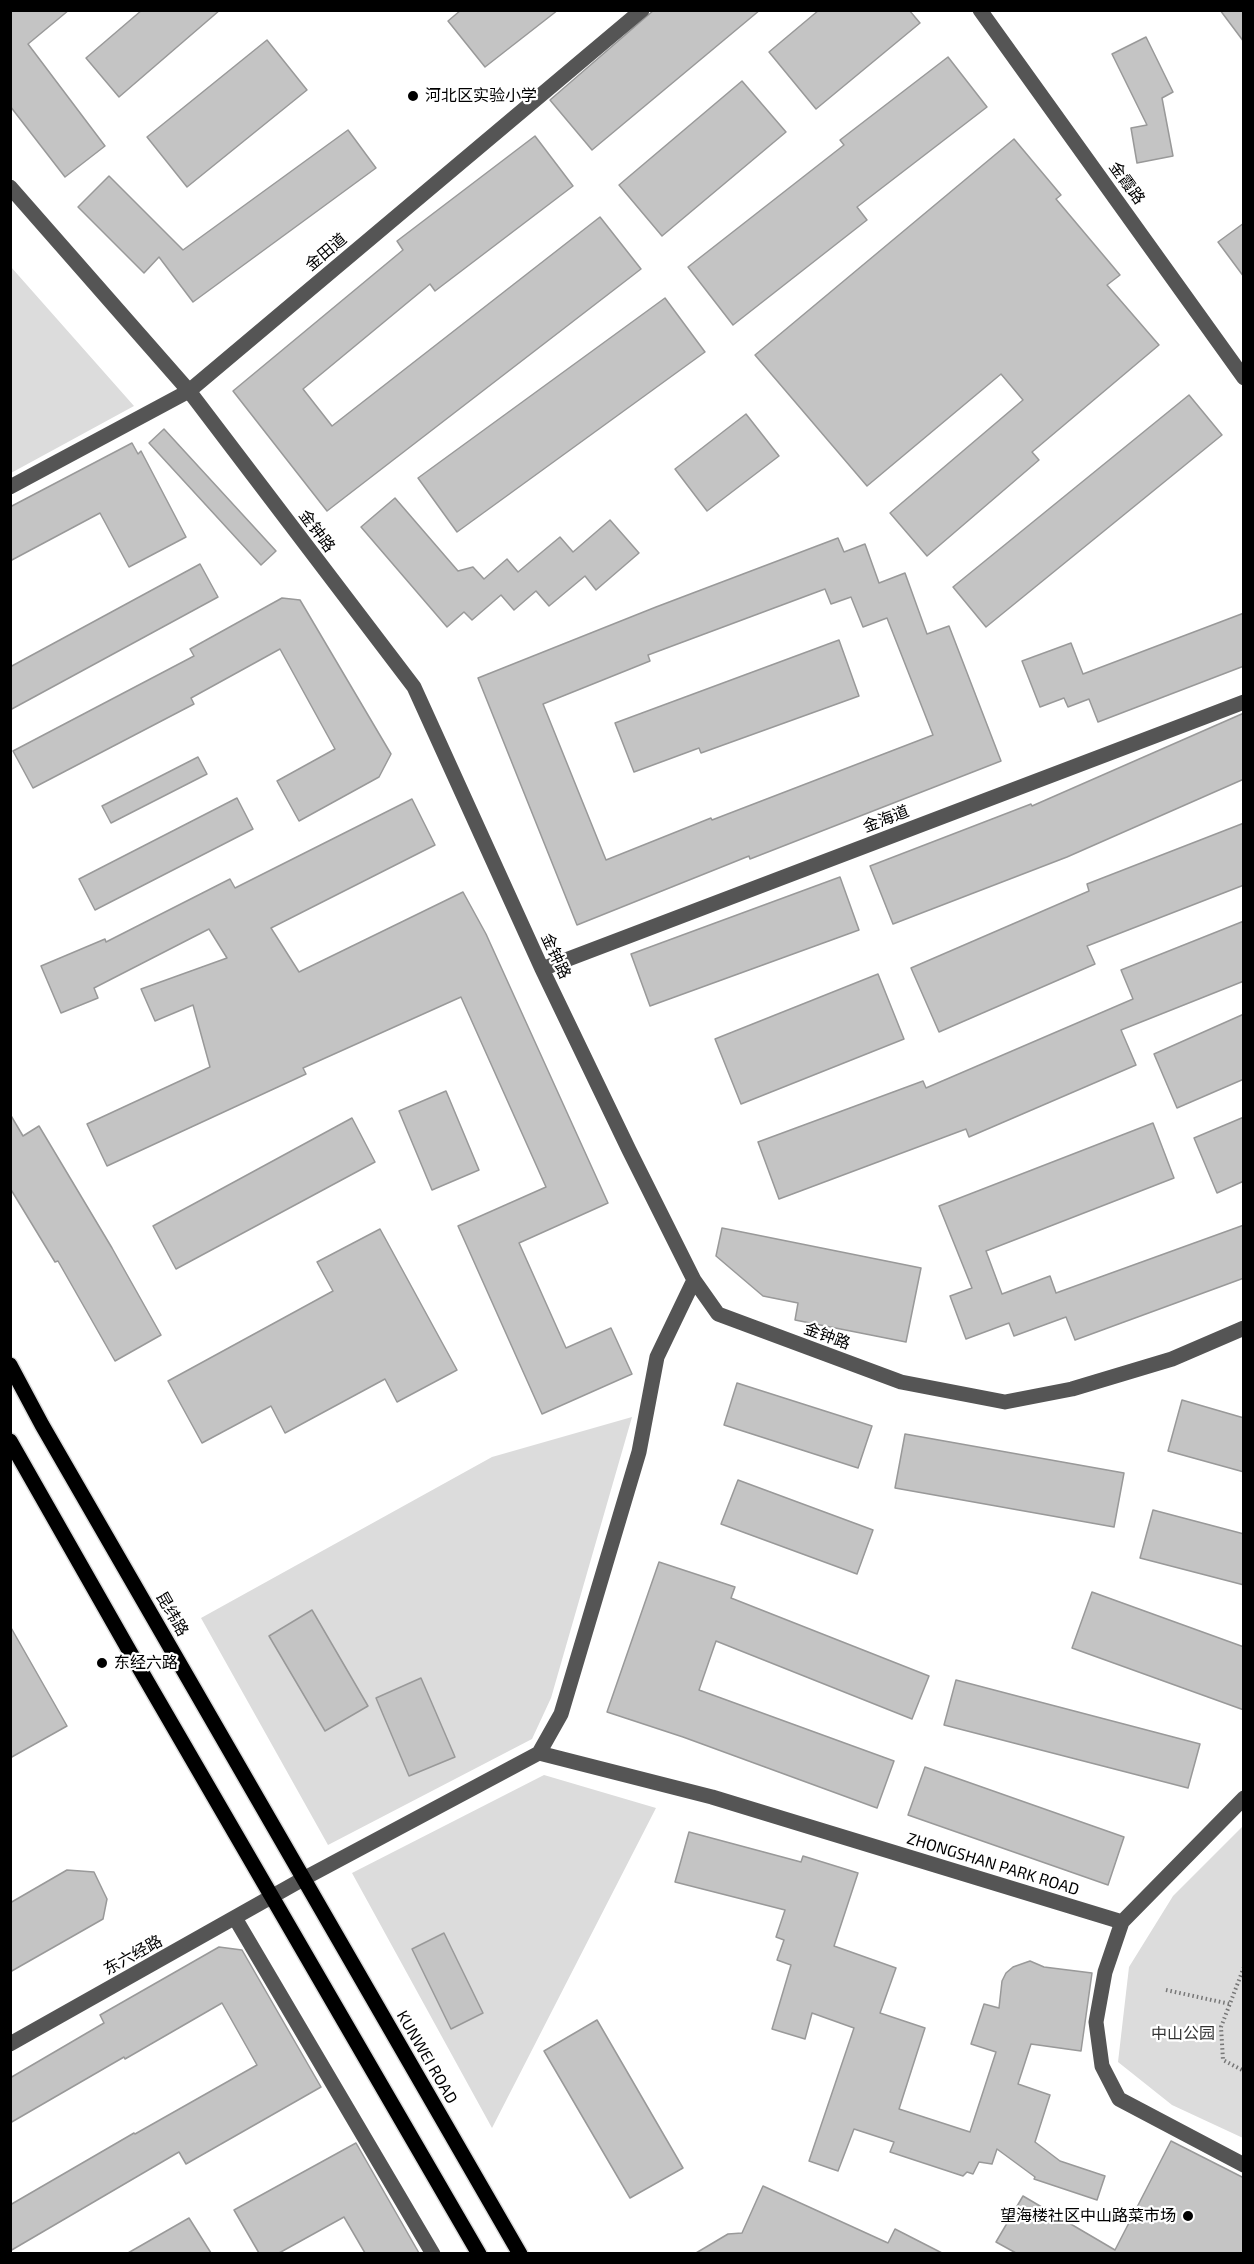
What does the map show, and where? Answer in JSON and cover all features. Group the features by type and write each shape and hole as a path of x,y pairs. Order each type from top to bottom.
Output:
{"main road":[{"name":"昆纬路","path":"10,1365 303,1879"},
{"path":"11,1442 479,2253"},
{"name":"KUNWEI ROAD","path":"303,1879 520,2253"}],"street":[{"name":"金田道","path":"10,487 189,392 642,10"},
{"name":"金霞路","path":"980,10 1244,378"},
{"name":"金钟路","path":"10,187 189,392 414,687 542,969 694,1280 718,1314 901,1382 1005,1402 1072,1389 1161,1362 1244,1328"},
{"name":"金海道","path":"542,969 1244,702"},
{"path":"539,1753 561,1714 639,1452 657,1356 694,1280"},
{"name":"东六经路","path":"10,2044 303,1879 539,1753"},
{"name":"ZHONGSHAN PARK ROAD","path":"539,1753 712,1797 1122,1922"},
{"path":"1244,1798 1122,1922 1105,1972 1096,2022 1102,2066 1119,2099 1244,2165"},
{"path":"235,1918 433,2253"}],"path":[{"path":"1244,1967 1221,2027 1223,2060 1244,2071"},
{"path":"1166,1990 1230,2004"}],"green space":[{"path":"11,267 134,406 10,473"},
{"path":"632,1417 551,1698 532,1739 328,1845 201,1618 492,1457"},
{"path":"544,1775 656,1808 492,2128 352,1873"},
{"name":"中山公园","path":"1243,1826 1243,2138 1172,2105 1118,2062 1129,1967 1173,1896"}],"building":[{"path":"10,10 69,10 28,44 105,146 65,177 10,106"},
{"path":"142,10 220,10 119,97 86,58"},
{"path":"461,10 558,10 485,67 448,21"},
{"path":"654,10 760,10 592,150 550,100"},
{"path":"819,10 909,10 920,23 816,109 769,52"},
{"path":"1220,10 1244,10 1244,42"},
{"path":"1146,37 1173,92 1162,98 1173,156 1137,163 1131,128 1147,125 1112,54"},
{"path":"267,40 307,90 187,187 147,137"},
{"path":"948,57 987,107 857,207 867,220 733,325 688,267 844,145 840,140"},
{"path":"742,81 786,132 662,236 619,185"},
{"path":"348,130 376,168 193,302 159,257 144,273 78,207 109,176 183,250"},
{"path":"535,136 573,186 435,291 430,284 303,389 332,426 600,217 641,269 327,511 233,391 403,250 397,241"},
{"path":"1014,139 1061,195 1056,199 1120,275 1107,285 1159,345 1032,452 1039,460 927,556 890,513 1023,400 1001,374 867,486 755,355"},
{"path":"1244,223 1244,277 1218,242"},
{"path":"665,298 705,352 457,532 418,478"},
{"path":"1189,395 1222,435 986,627 953,587"},
{"path":"746,414 779,456 707,511 675,469"},
{"path":"164,429 276,551 261,565 149,443"},
{"path":"132,443 138,454 141,451 186,537 129,567 100,513 10,561 10,507"},
{"path":"395,498 458,571 473,567 484,579 507,559 518,572 560,537 573,552 610,520 639,553 596,590 585,576 549,606 536,591 514,610 501,595 472,620 464,612 447,627 361,527"},
{"path":"838,538 844,552 865,544 879,583 905,573 927,634 949,626 1001,761 750,859 749,856 577,925 478,678","holes":["825,589 831,604 851,597 863,627 887,618 933,735 606,860 543,704 650,661 648,655"]},
{"path":"200,564 218,597 10,710 10,667"},
{"path":"282,598 300,600 391,754 379,777 299,821 277,781 335,749 280,649 191,698 194,704 33,788 13,751 194,656 190,649"},
{"path":"1244,613 1244,666 1098,722 1089,699 1068,707 1064,698 1040,707 1022,661 1071,643 1083,674"},
{"path":"839,640 859,696 701,753 699,748 634,772 615,723"},
{"path":"1244,713 1244,779 1067,857 893,924 870,866 1031,804 1032,806"},
{"path":"198,757 207,774 111,823 102,806"},
{"path":"237,798 253,829 95,910 79,879"},
{"path":"412,799 435,845 271,928 299,972 463,892 486,934 608,1203 519,1243 566,1348 611,1328 632,1374 542,1414 458,1226 546,1187 461,997 303,1068 306,1074 107,1166 87,1124 210,1067 193,1005 155,1021 141,989 227,958 209,929 94,988 98,998 61,1013 41,966 105,939 106,942 230,879 235,888"},
{"path":"1244,823 1244,885 1087,946 1095,964 939,1032 911,968 1089,891 1087,884"},
{"path":"840,877 859,930 650,1006 631,954"},
{"path":"1244,921 1244,981 1121,1030 1136,1065 969,1137 966,1129 779,1199 758,1142 923,1081 926,1088 1133,999 1121,970"},
{"path":"878,974 904,1039 741,1104 715,1039"},
{"path":"1244,1014 1244,1079 1177,1108 1154,1054"},
{"path":"446,1091 479,1170 432,1190 399,1111"},
{"path":"10,1114 23,1136 39,1126 161,1335 115,1361 58,1261 55,1262 10,1188"},
{"path":"1244,1117 1244,1181 1217,1193 1194,1138"},
{"path":"352,1118 375,1162 176,1269 153,1226"},
{"path":"1153,1123 1174,1178 986,1251 1002,1294 1050,1276 1056,1293 1244,1225 1244,1278 1075,1340 1066,1317 1014,1336 1009,1323 966,1339 950,1296 972,1288 939,1206"},
{"path":"722,1228 921,1268 906,1342 795,1320 798,1303 763,1296 716,1256"},
{"path":"380,1229 457,1370 397,1402 385,1379 285,1433 271,1406 202,1443 168,1381 333,1291 317,1262"},
{"path":"737,1383 872,1426 858,1468 724,1425"},
{"path":"1182,1400 1244,1418 1244,1472 1168,1451"},
{"path":"905,1434 1124,1473 1114,1527 895,1488"},
{"path":"738,1480 873,1530 857,1574 721,1524"},
{"path":"1153,1510 1244,1534 1244,1585 1140,1558"},
{"path":"659,1562 735,1587 731,1598 929,1676 912,1719 716,1641 699,1690 894,1761 877,1808 683,1737 607,1712"},
{"path":"1092,1592 1244,1647 1244,1710 1072,1648"},
{"path":"312,1610 368,1706 325,1731 269,1636"},
{"path":"10,1626 67,1726 10,1758"},
{"path":"421,1678 455,1757 409,1776 376,1698"},
{"path":"956,1680 1200,1744 1188,1788 944,1725"},
{"path":"925,1767 1124,1837 1108,1885 908,1815"},
{"path":"689,1832 801,1862 803,1856 858,1873 834,1946 896,1968 880,2013 925,2028 899,2109 970,2132 996,2052 971,2044 984,2004 999,2008 1002,1981 1006,1973 1013,1967 1030,1961 1044,1967 1092,1973 1081,2051 1031,2044 1018,2084 1050,2095 1035,2142 1060,2161 1105,2176 1097,2200 1034,2179 1035,2177 997,2149 992,2164 979,2162 973,2174 967,2172 963,2176 890,2152 894,2142 854,2129 838,2171 809,2161 854,2028 812,2013 805,2039 772,2029 791,1965 777,1960 784,1940 776,1937 785,1910 675,1882"},
{"path":"67,1870 94,1872 107,1899 103,1919 10,1972 10,1903"},
{"path":"444,1933 483,2013 451,2029 412,1949"},
{"path":"219,1947 242,1950 321,2087 186,2164 179,2152 10,2251 10,2205 257,2065 222,2003 10,2123 10,2078 104,2023 100,2015"},
{"path":"597,2020 683,2168 630,2198 544,2051"},
{"name":"望海楼社区中山路菜市场","path":"1171,2141 1244,2178 1244,2253 1016,2253 996,2242 1023,2196 1115,2250"},
{"path":"356,2143 419,2253 365,2253 344,2217 279,2253 259,2253 234,2210"},
{"path":"763,2186 888,2243 895,2229 942,2253 696,2253 728,2234 742,2233"},
{"path":"189,2218 211,2253 128,2253"}],"place":[{"name":"河北区实验小学","path":"413,96"},
{"name":"东经六路","path":"102,1663"},
{"name":"望海楼社区中山路菜市场","path":"1188,2216"}]}
